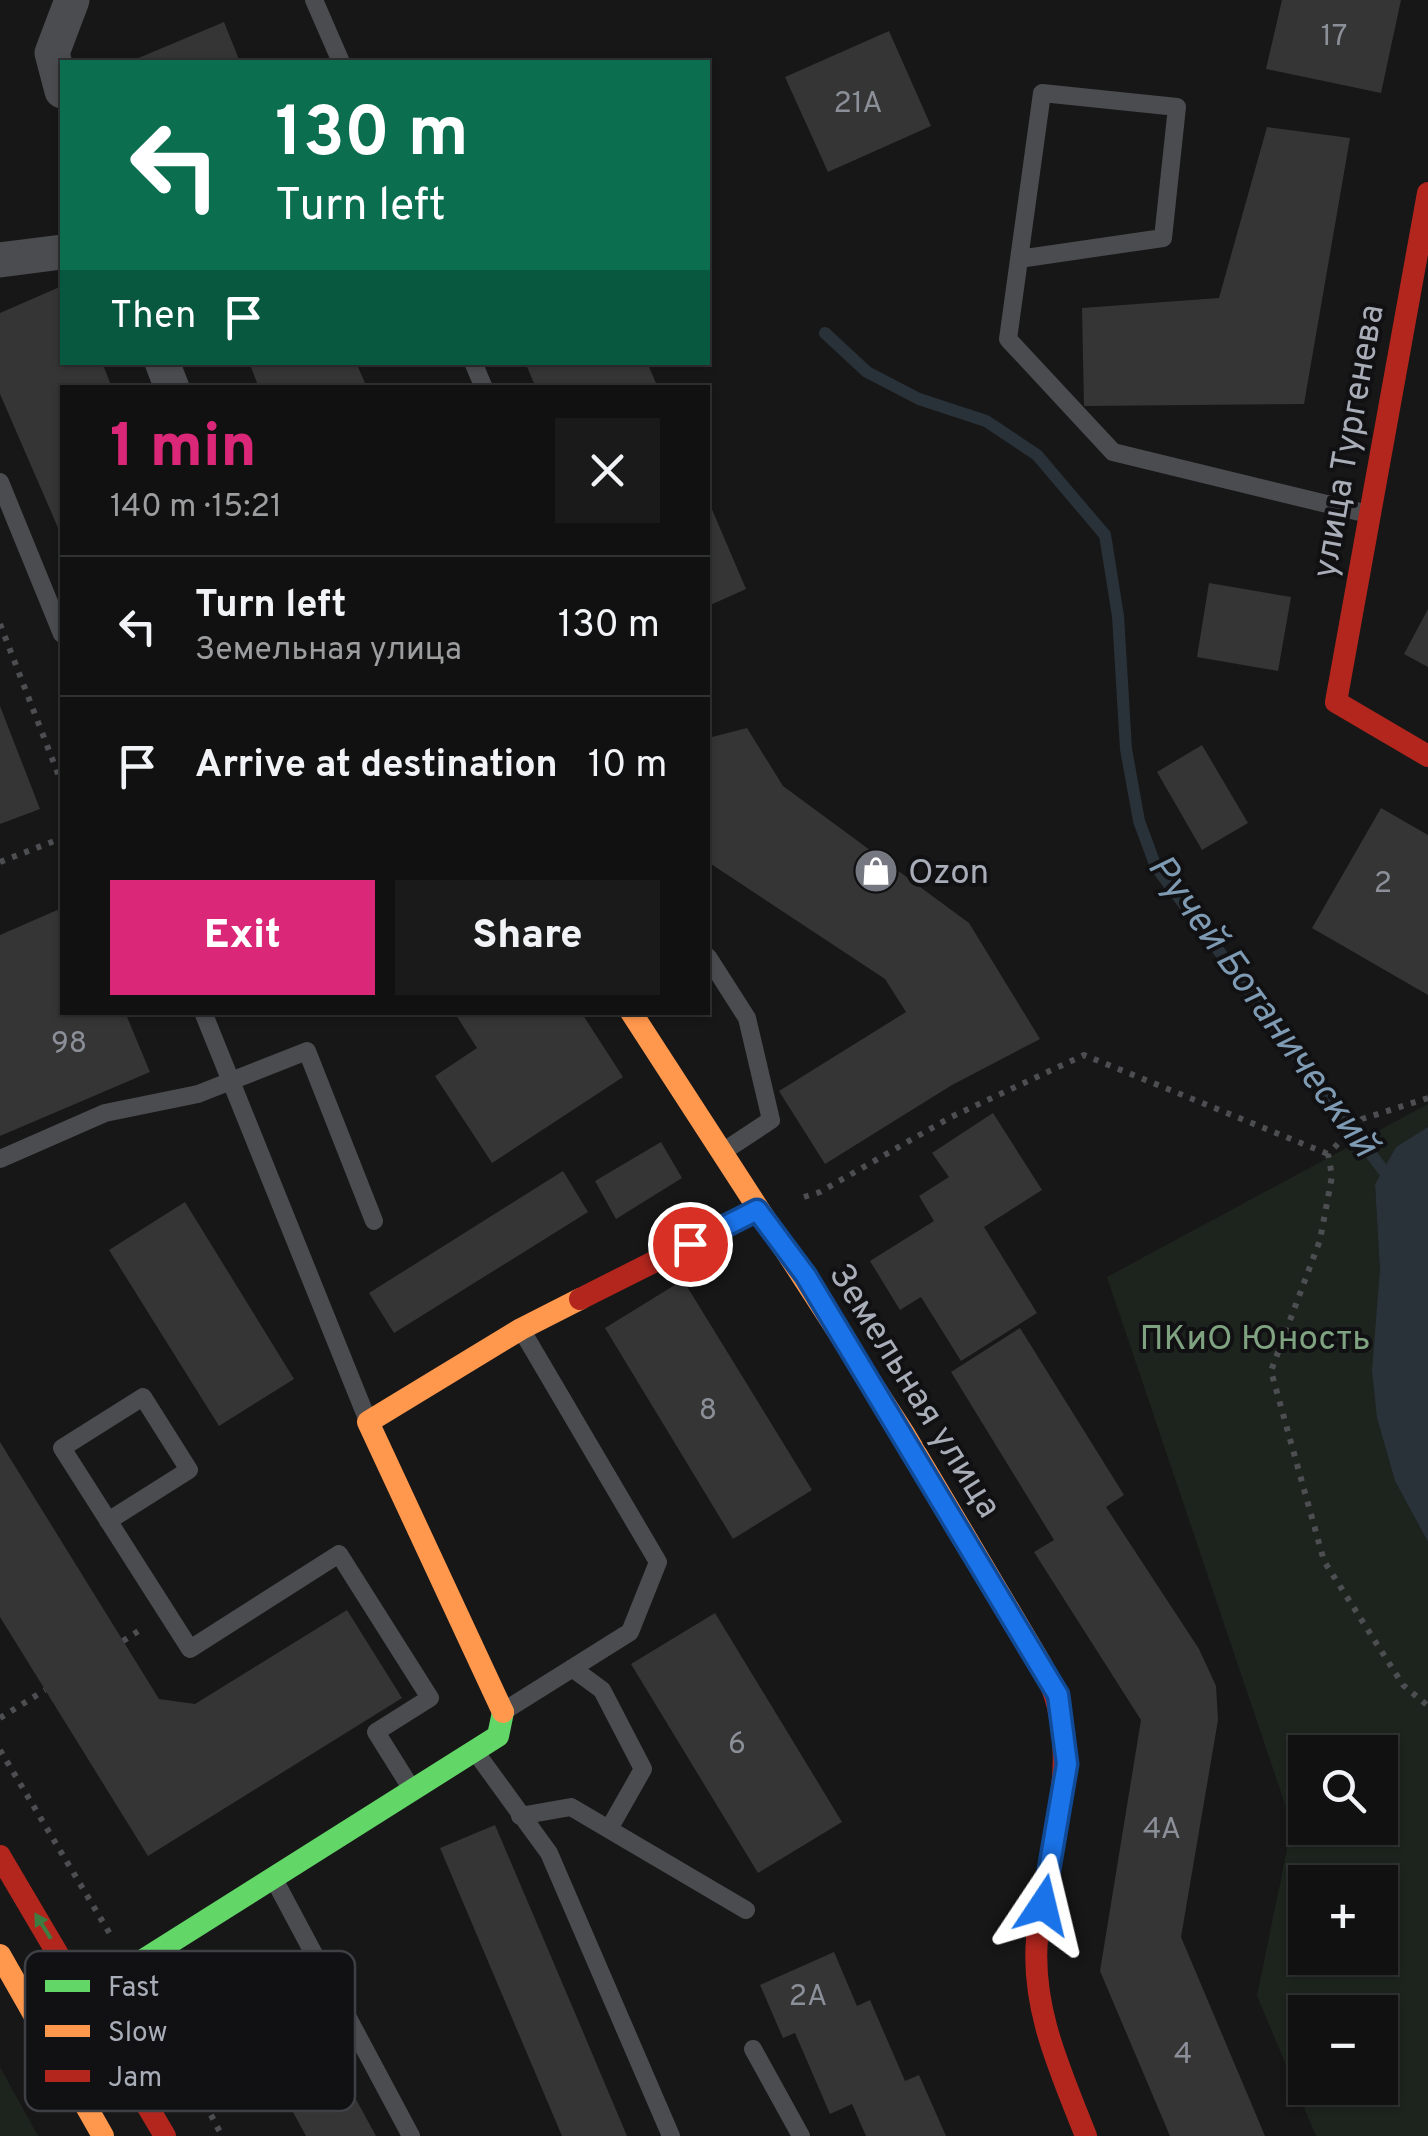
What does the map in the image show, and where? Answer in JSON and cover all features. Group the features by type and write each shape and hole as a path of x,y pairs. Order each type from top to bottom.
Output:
{"street":[{"path":"60,83 52,53 72,0"},
{"name":"улица Тургенева","path":"1428,193 1418,302 1368,514 1336,702 1428,756"},
{"path":"0,260 60,252"},
{"name":"Земельная улица","path":"633,1015 757,1210 816,1293 1058,1695 1067,1764 1038,1940 1038,1990 1048,2040 1086,2136"},
{"path":"162,1951 498,1736 503,1711 368,1422 521,1329 757,1210"},
{"path":"0,1856 58,1951"},
{"path":"0,1955 25,1999"},
{"path":"89,2111 104,2136"},
{"path":"152,2111 166,2136"}],"lane":[{"path":"314,0 341,60"},
{"path":"1019,259 1162,238 1177,107 1042,93 1019,259 1008,340 1113,452 1368,514"},
{"path":"0,482 60,629"},
{"path":"710,960 747,1018 771,1120 721,1153"},
{"path":"205,1015 368,1422"},
{"path":"0,1159 105,1114 198,1094 307,1051 374,1221"},
{"path":"97,1095 105,1114"},
{"path":"503,1711 630,1632 658,1562 521,1329"},
{"path":"108,1520 189,1470 143,1397 62,1448 190,1649 339,1554 430,1698 376,1732 414,1793"},
{"path":"572,1668 602,1690 643,1769 609,1830"},
{"path":"477,1753 549,1852 671,2136"},
{"path":"520,1816 570,1807 746,1910"},
{"path":"275,1880 313,1951"},
{"path":"355,2031 411,2136"},
{"path":"753,2048 801,2136"}],"path":[{"path":"0,624 60,779"},
{"path":"0,862 60,839"},
{"path":"757,1210 820,1192 951,1118 1084,1055 1328,1154"},
{"path":"1328,1154 1362,1119 1428,1098"},
{"path":"1328,1154 1332,1176 1320,1240 1271,1372 1324,1561 1403,1684 1428,1706"},
{"path":"0,1718 45,1690"},
{"path":"0,1750 121,1951"},
{"path":"208,2111 222,2136"}],"green space":[{"name":"ПКиО Юность","path":"1428,1104 1428,1127 1396,1147 1375,1184 1380,1270 1377,1418 1395,1481 1428,1542 1428,2136 1316,2136 1303,2105 1398,2105 1398,1995 1288,1995 1288,2070 1257,1996 1288,1845 1398,1845 1398,1735 1288,1735 1288,1813 1107,1277"},
{"path":"0,2067 38,2136 0,2136"}],"shaded area":[{"path":"1428,1127 1428,1542 1395,1481 1377,1418 1372,1370 1380,1270 1375,1184 1396,1147"}],"building":[{"path":"1282,0 1401,0 1381,93 1266,69"},
{"path":"224,22 239,60 134,60"},
{"path":"889,31 931,126 828,172 785,77"},
{"path":"1267,127 1350,138 1304,404 1084,406 1082,308 1219,298"},
{"path":"60,287 60,365 103,365 111,385 60,385 60,532 0,394 0,313"},
{"path":"250,365 357,365 366,385 258,385"},
{"path":"526,365 648,365 657,385 535,385"},
{"path":"710,505 746,589 710,605"},
{"path":"1209,583 1291,597 1278,671 1197,657"},
{"path":"1428,609 1428,667 1404,654"},
{"path":"0,706 40,809 0,824"},
{"path":"747,728 783,786 969,923 1040,1039 952,1085 825,1164 779,1091 906,1012 885,979 710,863 710,737"},
{"path":"1202,745 1248,823 1202,850 1157,772"},
{"path":"1381,808 1428,835 1428,995 1312,928"},
{"path":"60,909 60,1015 126,1015 150,1072 0,1136 0,935"},
{"path":"456,1015 583,1015 623,1077 492,1163 435,1076 477,1048"},
{"path":"993,1113 1042,1190 984,1227 1037,1313 961,1361 921,1297 900,1310 870,1261 934,1221 919,1196 949,1177 932,1153"},
{"path":"661,1142 682,1178 616,1219 595,1181"},
{"path":"563,1171 588,1212 394,1333 369,1293"},
{"path":"185,1202 294,1379 219,1426 109,1250"},
{"path":"683,1280 812,1490 733,1539 605,1328"},
{"path":"1020,1328 1124,1495 1106,1507 1199,1649 1216,1686 1218,1720 1181,1937 1265,2136 1170,2136 1100,1971 1141,1720 1034,1552 1054,1540 951,1372"},
{"path":"0,1442 159,1699 195,1704 347,1610 402,1698 148,1856 0,1617"},
{"path":"715,1613 842,1822 758,1873 631,1664"},
{"path":"495,1825 627,2136 562,2136 440,1848"},
{"path":"834,1952 857,2006 870,2000 905,2081 919,2075 946,2136 866,2136 852,2104 830,2114 795,2033 783,2038 760,1985"},
{"path":"355,2097 376,2136 306,2136 292,2111 355,2111"}],"waterway":[{"name":"Ручей Ботанический","path":"825,333 867,372 919,399 986,421 1037,455 1105,535 1118,616 1126,749 1139,821 1156,867 1383,1170"}],"traffic: fast":[{"path":"157,1951 498,1736 503,1712"}],"traffic: slow":[{"path":"633,1015 905,1435 1041,1664"},
{"path":"503,1712 368,1422 521,1329 580,1299"},
{"path":"0,1955 25,1999"},
{"path":"89,2111 103,2136"}],"traffic: jam":[{"path":"1428,193 1336,702 1428,756"},
{"path":"580,1299 757,1210"},
{"path":"1041,1664 1055,1697 1064,1765 1036,1965 1050,2040 1086,2136"},
{"path":"0,1856 56,1951"},
{"path":"150,2111 165,2136"}],"place":[{"name":"Ozon","path":"876,871"}],"route":[{"path":"690,1244 757,1210 806,1276 1024,1632 1058,1695 1067,1764 1043,1905"}]}
